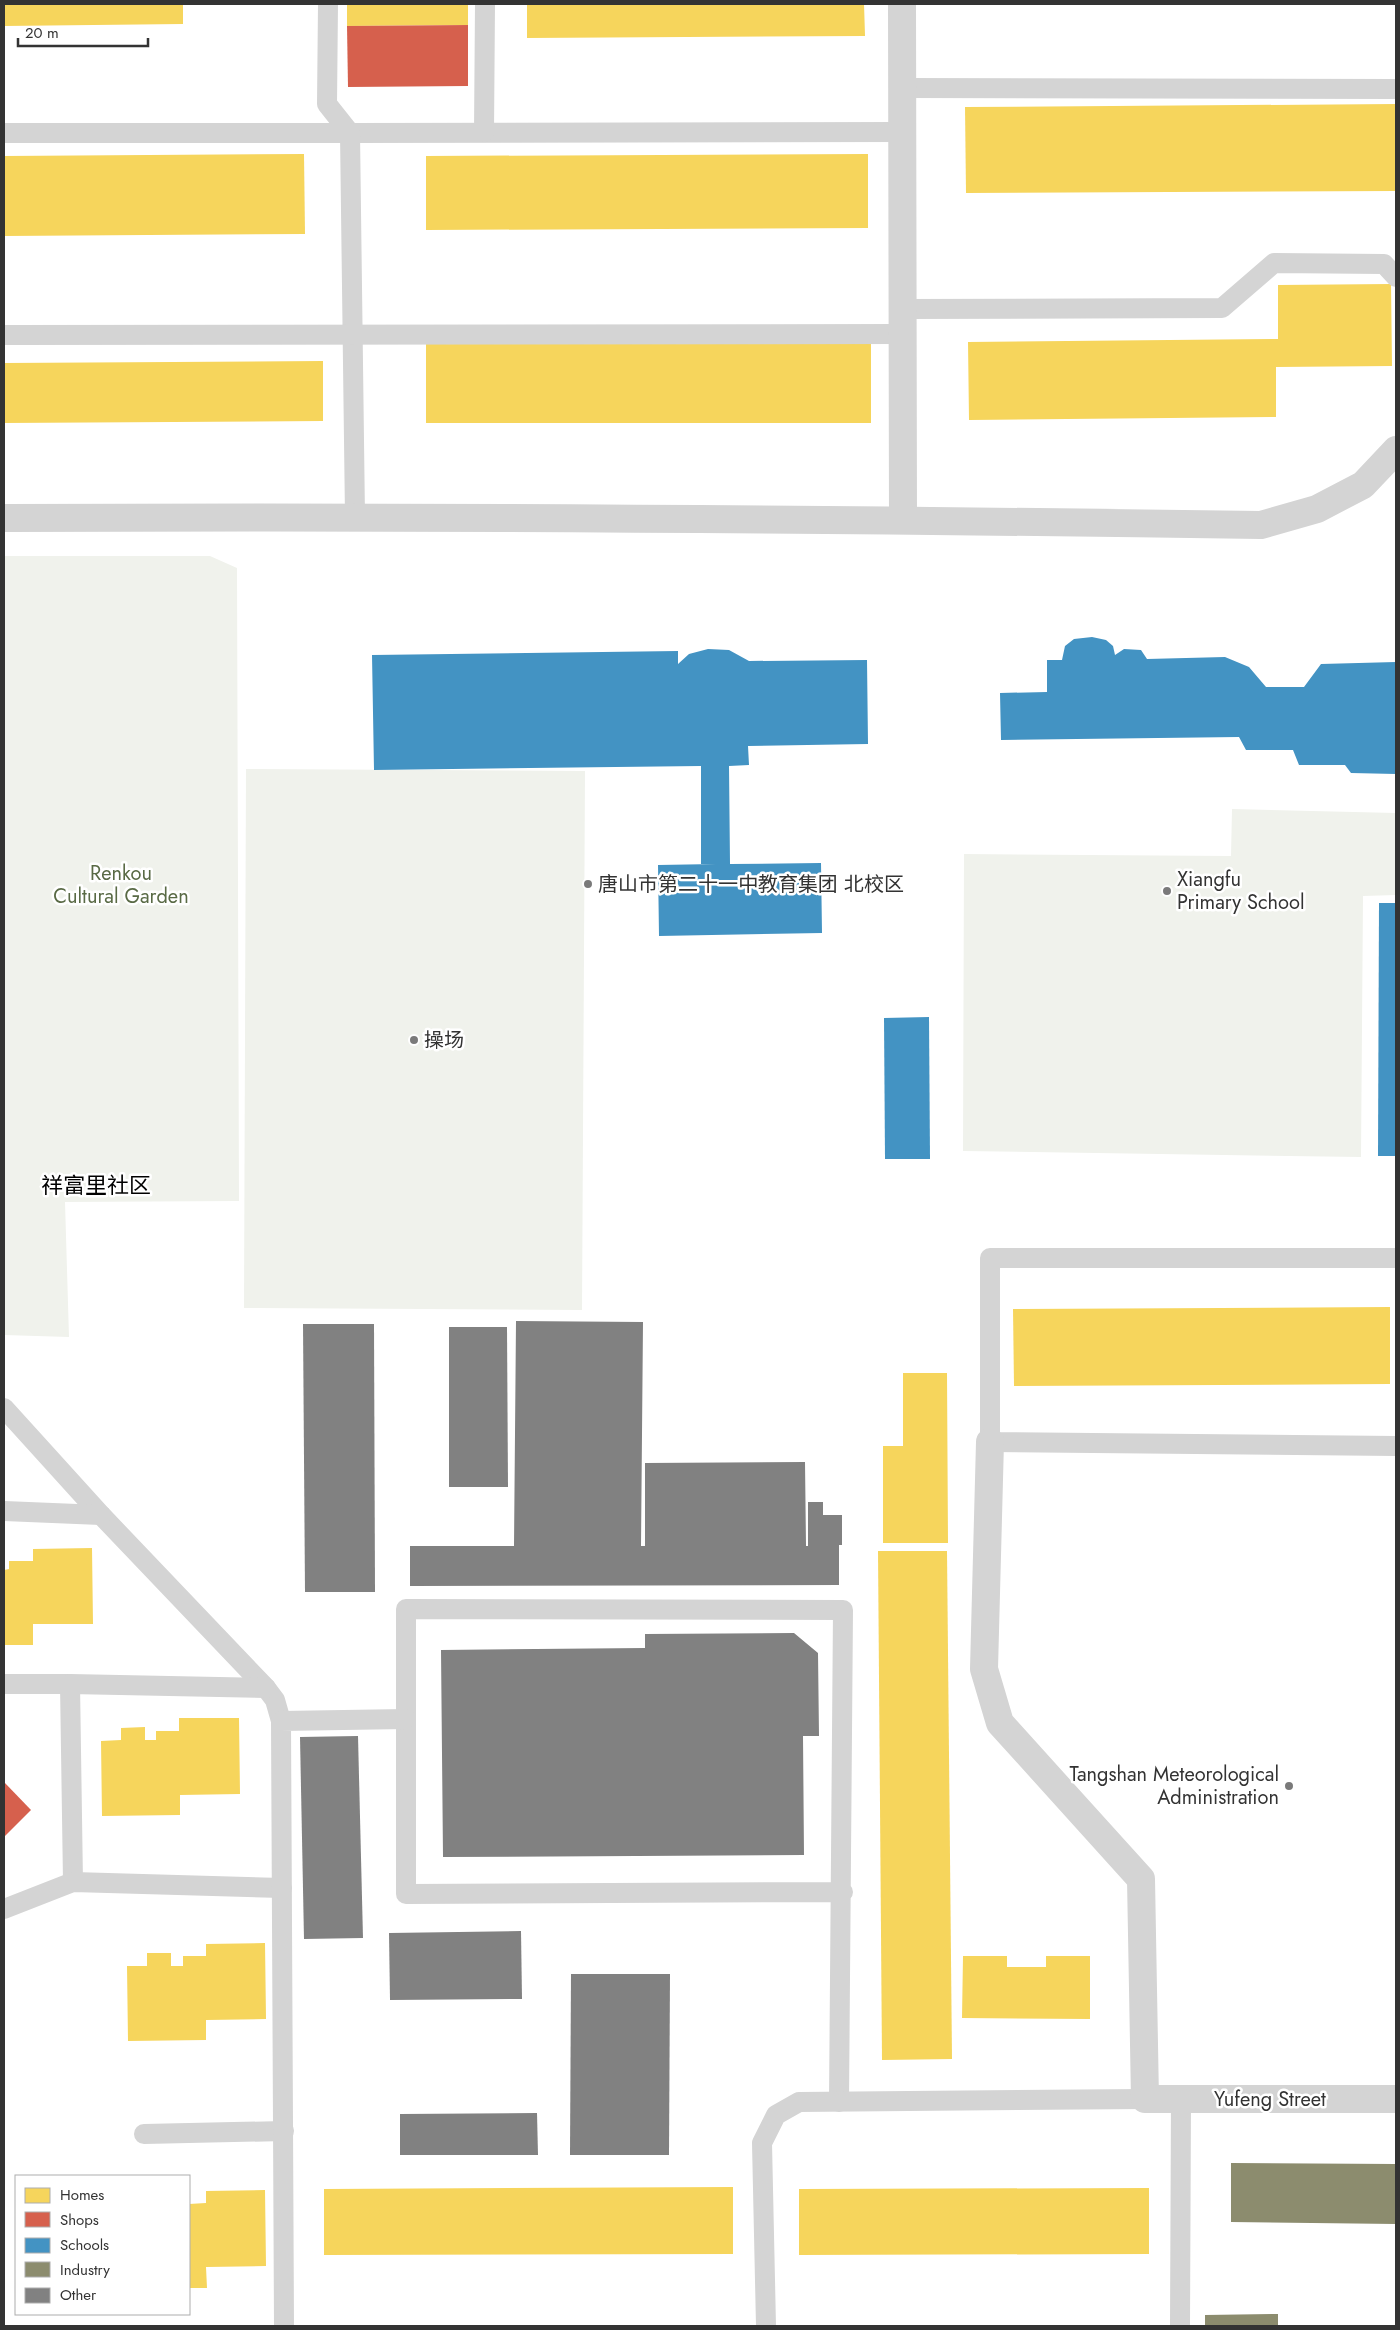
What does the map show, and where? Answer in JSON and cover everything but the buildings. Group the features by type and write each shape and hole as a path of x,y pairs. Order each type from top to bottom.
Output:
{"street":[{"path":"902,4 903,520"},
{"path":"4,518 355,517 1261,524 1317,509 1362,486 1396,450"},
{"path":"990,1442 984,1669 1000,1723 1141,1879 1144,2099"},
{"name":"Yufeng Street","path":"1144,2099 1396,2099"}],"lane":[{"path":"328,4 327,104 350,133 355,517"},
{"path":"484,132 485,4"},
{"path":"902,88 1396,89"},
{"path":"4,133 902,132"},
{"path":"4,335 353,333 903,322 1222,308 1274,264 1384,264 1396,277"},
{"path":"1396,1258 990,1258 990,1442 1396,1446"},
{"path":"4,1408 100,1514 266,1688 275,1700 281,1721 284,2326"},
{"path":"4,1511 100,1514"},
{"path":"839,2102 843,1892 843,1610 406,1608 406,1894 843,1892"},
{"path":"4,1684 266,1688"},
{"path":"70,1684 72,1882"},
{"path":"281,1721 406,1719"},
{"path":"4,1909 72,1882 282,1888"},
{"path":"766,2326 762,2143 776,2115 799,2102 1144,2099"},
{"path":"1180,2326 1182,2099"},
{"path":"144,2134 284,2131"}],"green space":[{"name":"Renkou Cultural Garden","path":"4,556 210,556 237,568 239,1201 65,1202 69,1337 4,1335"},
{"name":"操场","path":"246,769 585,771 582,1310 244,1308"},
{"path":"1232,809 1396,813 1396,895 1363,896 1361,1157 963,1151 964,854 1231,856"}],"place":[{"name":"唐山市第二十一中教育集团 北校区","path":"588,884"},
{"name":"Xiangfu Primary School","path":"1167,891"},
{"name":"操场","path":"414,1040"},
{"name":"Tangshan Meteorological Administration","path":"1289,1786"}],"district":[{"name":"祥富里社区","path":"96,1185"}]}
